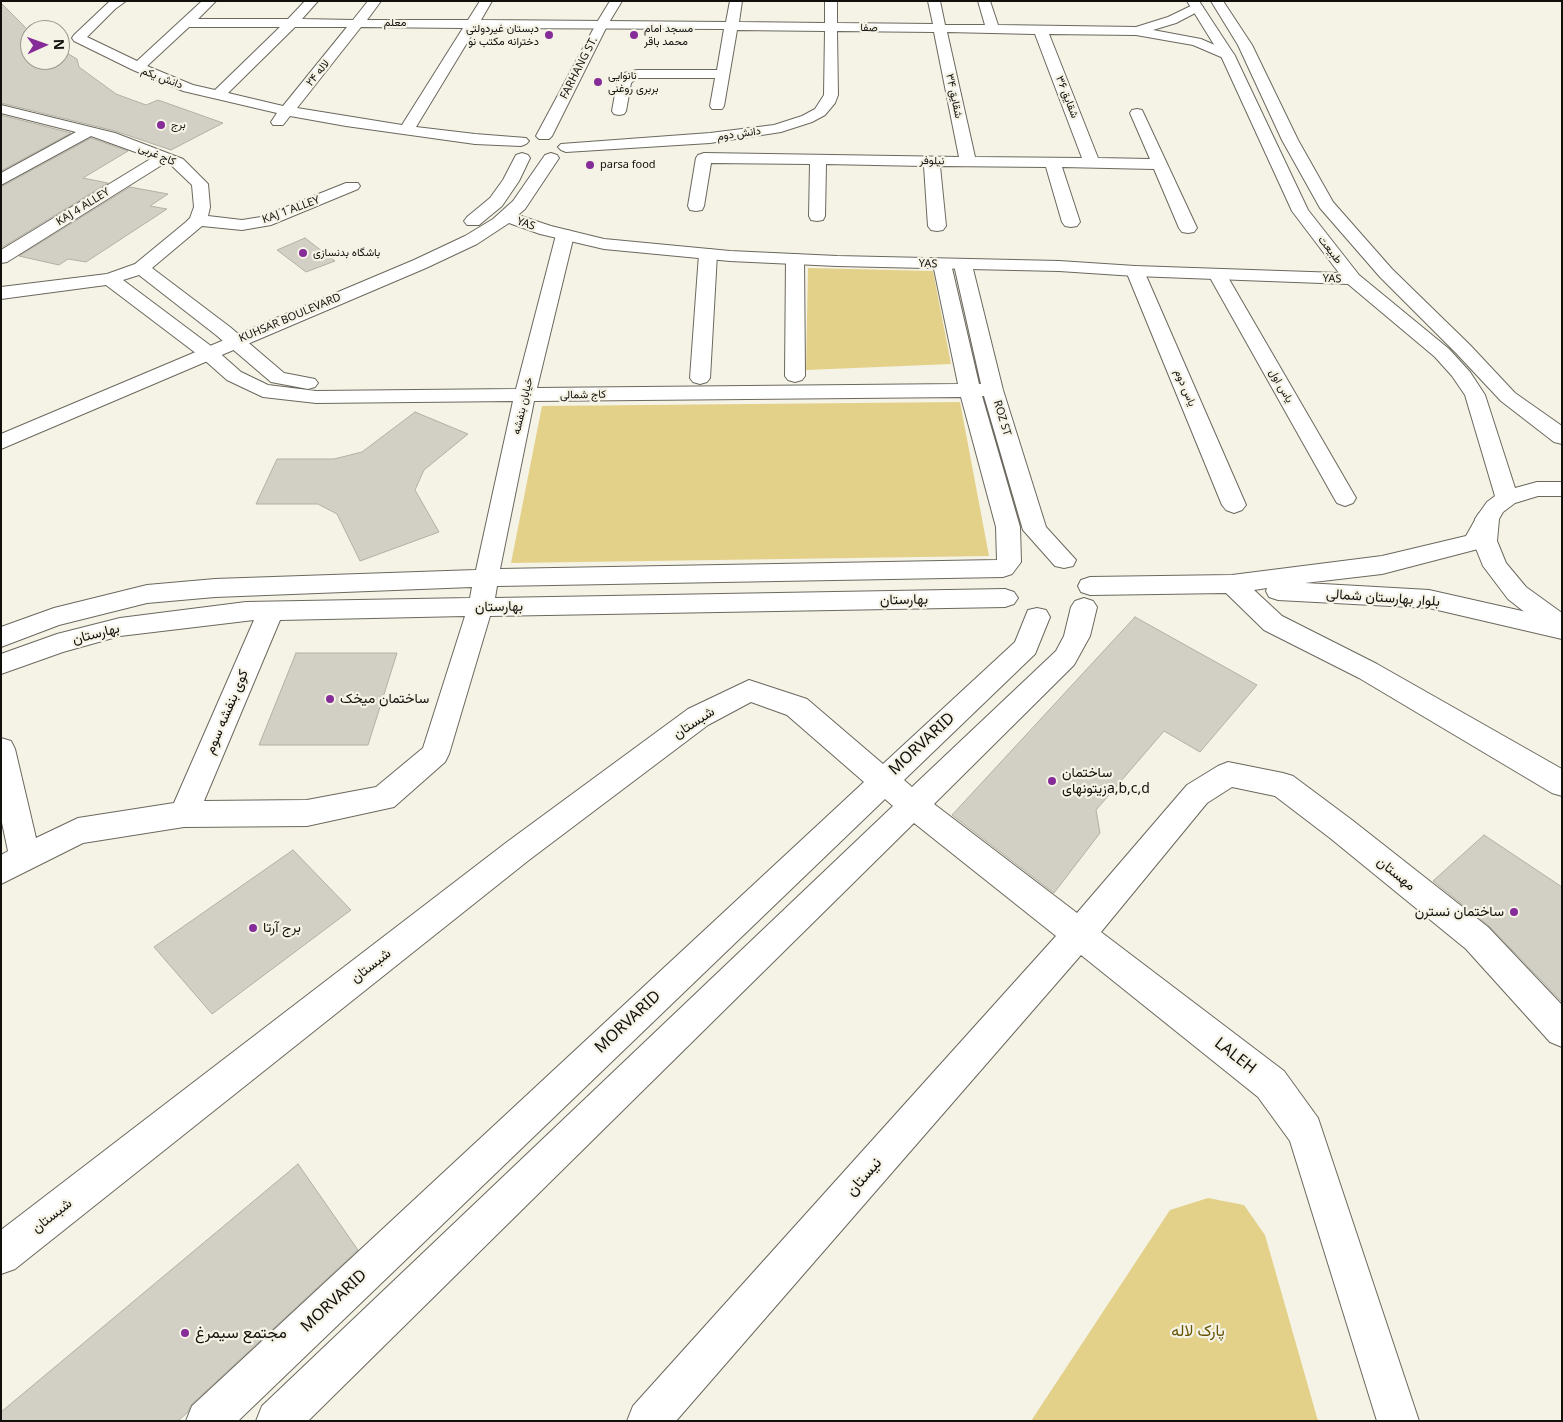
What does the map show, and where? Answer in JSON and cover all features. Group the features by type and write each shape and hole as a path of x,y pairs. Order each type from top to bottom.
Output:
{"street":[{"path":"120,1 110,6 79,38 138,67 210,1"},
{"path":"217,96 312,1"},
{"name":"لاله ۲۴","path":"283,117 375,1"},
{"path":"406,130 474,24 486,1"},
{"name":"FARHANG ST.","path":"544,136 602,24 616,1"},
{"path":"717,106 736,1"},
{"path":"830,1 831,28"},
{"name":"شقایق ۳۴","path":"934,1 968,162"},
{"path":"984,1 993,30"},
{"name":"طبیعت","path":"1216,1 1245,45 1290,140 1326,204 1386,273 1508,398 1562,437"},
{"path":"1136,32 1172,20 1195,4"},
{"name":"طبیعت","path":"1195,4 1228,56 1300,211 1353,279 1442,353 1460,372 1475,395 1507,498"},
{"path":"643,24 648,9"},
{"name":"معلم","path":"187,22 602,24"},
{"name":"صفا","path":"602,24 1136,32"},
{"name":"دانش دوم","path":"514,153 536,160 559,152 710,138 776,129 807,119 820,112 828,103 831,95 831,28"},
{"name":"شقایق ۳۶","path":"1042,31 1092,163"},
{"path":"1136,32 1196,42 1228,56"},
{"name":"دانش یکم","path":"514,153 332,132 283,117 217,96 188,88 138,67 139,82 170,94 283,117 475,139 514,153"},
{"path":"618,111 624,83 629,76 637,74 723,74"},
{"name":"کاج غربی","path":"4,112 110,136 177,162 200,184 202,207 198,220"},
{"path":"1137,113 1188,228"},
{"path":"774,159 776,129"},
{"path":"1,180 89,131"},
{"path":"514,153 544,136 562,141 559,152"},
{"name":"KUHSAR BOULEVARD","path":"229,336 420,264 472,240 500,223 519,205 559,152"},
{"name":"KUHSAR BOULEVARD","path":"1,442 454,232 479,218 496,202 511,181 514,153"},
{"name":"KAJ 4 ALLEY","path":"1,258 164,157"},
{"name":"نیلوفر","path":"696,206 704,158 1160,164"},
{"path":"818,159 818,216"},
{"path":"932,161 937,226"},
{"path":"1053,163 1071,222"},
{"name":"KAJ 1 ALLEY","path":"198,220 242,224 265,220 352,186"},
{"name":"YAS","path":"506,217 565,235 604,244 708,254 795,259 953,265 1059,266 1136,271 1353,279"},
{"path":"1,293 110,279 141,268 198,220"},
{"name":"خیابان بنفشه","path":"13,864 78,830 184,814 307,813 384,798 435,754 480,608 527,389 565,235"},
{"path":"700,378 708,254"},
{"path":"795,259 795,376"},
{"name":"ROZ ST","path":"953,265 991,382 1035,530 1064,560"},
{"name":"ROZ ST","path":"953,265 968,382 1008,528 1006,565"},
{"name":"کاج شمالی","path":"141,268 229,336 278,378 299,383 527,389 700,378 795,376 968,382"},
{"name":"یاس دوم","path":"1136,271 1234,505"},
{"name":"یاس اول","path":"1217,274 1345,498"},
{"name":"کاج شمالی","path":"110,279 201,348 234,376 263,391 316,397 527,389 968,382"},
{"name":"KUHSAR BOULEVARD","path":"1,423 201,348"},
{"path":"968,382 991,382"},
{"path":"1507,498 1537,489 1562,488"},
{"name":"بلوار بهارستان شمالی","path":"1087,596 1232,584 1382,566 1430,555 1474,542 1495,508 1507,498"},
{"path":"1487,519 1485,541 1494,566 1517,593 1550,618 1562,624"},
{"path":"278,1421 1065,658 1077,636 1087,596 1085,576 1076,567 1050,555 1022,556 1006,565 999,577 999,588 1004,598 1014,607 1037,617 1060,618 1074,614 1087,596"},
{"name":"بهارستان","path":"1,636 54,617 147,594 215,588 485,578 1006,565"},
{"path":"1232,584 1273,623 1368,670 1562,784"},
{"name":"بلوار بهارستان شمالی","path":"1232,584 1286,592 1430,599 1562,630"},
{"name":"بهارستان","path":"1,664 57,644 120,627 246,611 1004,598"},
{"name":"کوی بنفشه سوم","path":"184,814 271,610"},
{"name":"MORVARID","path":"207,1421 1026,647 1037,617"},
{"name":"LALEH","path":"749,691 797,707 883,781 1271,1084 1305,1131 1398,1421"},
{"name":"شبستان","path":"1,1255 518,851 698,717 749,691"},
{"path":"1,749 13,864"},
{"name":"نیستان","path":"648,1421 1079,934 1196,794 1228,774"},
{"name":"مهستان","path":"1228,774 1283,785 1341,829 1477,938 1562,1030"}],"green space":[{"path":"808,268 933,271 951,364 806,370"},
{"path":"960,402 989,556 511,563 542,406"},
{"name":"پارک لاله","path":"1208,1198 1244,1205 1265,1235 1318,1421 1031,1421 1170,1210"}],"building":[{"path":"1,3 20,22 20,70 70,70 70,55 77,59 79,67 116,94 146,105 158,100 223,123 171,150 115,131 1,103"},
{"path":"1,115 71,133 1,171"},
{"path":"91,138 128,151 83,178 108,183 1,248 1,187"},
{"path":"130,187 168,194 150,206 167,209 86,262 68,259 59,265 19,256"},
{"name":"باشگاه بدنسازی","path":"305,238 335,261 306,272 277,250"},
{"path":"415,412 468,434 424,470 415,490 439,532 360,561 337,514 318,504 256,504 277,459 334,459 362,452"},
{"name":"ساختمان زیتونهایa,b,c,d","path":"1135,617 1257,685 1200,752 1164,731 1096,810 1100,833 1054,893 952,815"},
{"name":"ساختمان میخک","path":"296,653 397,653 368,745 259,745"},
{"name":"ساختمان نسترن","path":"1484,835 1562,887 1562,1002 1489,926 1433,881"},
{"name":"برج آرتا","path":"293,850 351,910 212,1014 154,947"},
{"name":"مجتمع سیمرغ","path":"298,1164 358,1250 191,1405 188,1412 178,1421 1,1421 1,1412"}],"place":[{"name":"دبستان غیردولتی دخترانه مکتب نو","path":"549,35"},
{"name":"مسجد امام محمد باقر","path":"634,35"},
{"name":"نانوایی بربری روغنی","path":"598,82"},
{"name":"برج","path":"161,125"},
{"name":"parsa food","path":"590,165"},
{"name":"باشگاه بدنسازی","path":"303,253"},
{"name":"ساختمان میخک","path":"330,699"},
{"name":"ساختمان زیتونهایa,b,c,d","path":"1052,781"},
{"name":"ساختمان نسترن","path":"1514,912"},
{"name":"برج آرتا","path":"253,928"},
{"name":"مجتمع سیمرغ","path":"185,1333"}]}
